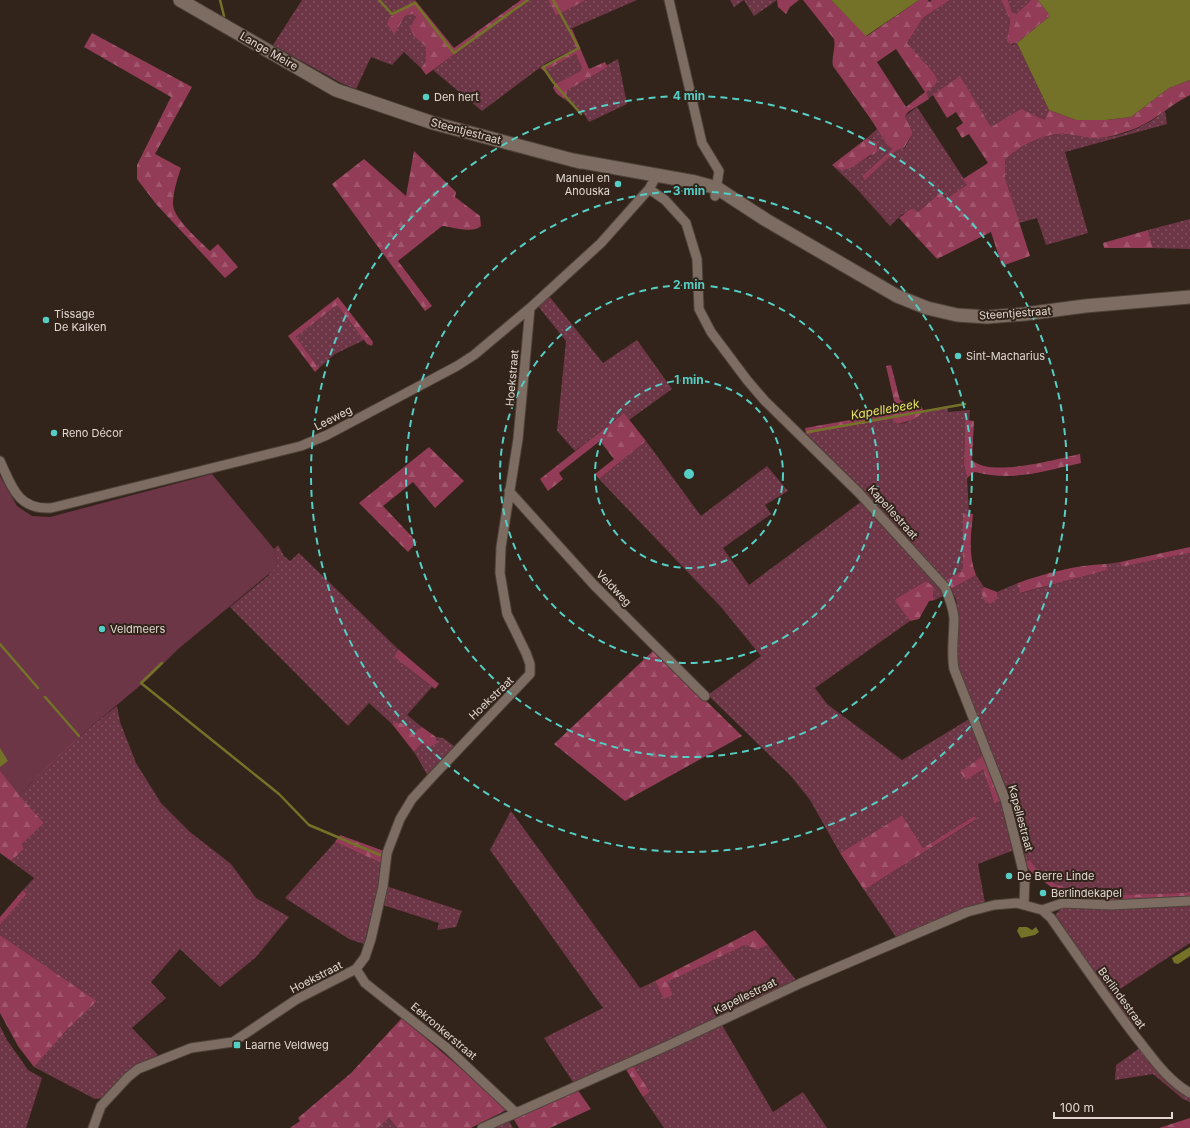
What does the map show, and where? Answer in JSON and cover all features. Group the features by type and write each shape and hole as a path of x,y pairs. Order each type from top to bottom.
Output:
{"street":[{"name":"Lange Meire","path":"180,0 336,90 360,99"},
{"path":"669,0 702,143 719,171 716,192"},
{"name":"Steentjestraat","path":"360,99 433,123 653,182 695,182 766,220 897,296 927,308 957,315 987,317 1025,314 1085,306 1190,297"},
{"path":"530,308 601,243 653,182"},
{"name":"Kapellestraat","path":"653,182 665,200 686,223 697,258 699,309 712,332 747,380 765,400 859,493 945,587 951,602 954,617 952,661 954,669 1005,799 1025,879 1024,903"},
{"name":"Leeweg","path":"0,461 15,493 22,501 41,508 120,491 301,446 327,435 457,366 474,355 530,308"},
{"name":"Hoekstraat","path":"93,1128 101,1106 128,1077 138,1069 191,1048 233,1042 297,999 356,969 365,957 371,939 383,886 387,852 400,819 412,799 530,674 530,664 526,653 507,614 500,573 501,547 518,439 530,308"},
{"name":"Veldweg","path":"509,491 594,585 705,696"},
{"path":"1042,910 1063,903 1118,905 1190,901"},
{"name":"Kapellestraat","path":"482,1128 668,1045 801,982 967,912 994,904 1011,902 1024,903 1042,910"},
{"name":"Berlindestraat","path":"1042,910 1051,918 1111,1004 1160,1066 1176,1084 1190,1094"},
{"name":"Eekronkerstraat","path":"356,969 365,983 447,1048 515,1112"}],"shaded area":[{"path":"302,0 415,0 390,17 396,32 405,16 413,14 416,17 414,23 414,36 426,47 426,61 421,68 404,52 392,65 371,57 356,89 341,83 273,45"},
{"path":"528,0 548,0 556,16 586,0 637,0 568,30 576,48 546,63 482,111 433,70"},
{"path":"730,0 744,0 734,7"},
{"path":"744,0 777,0 754,16"},
{"path":"831,0 919,0 866,36"},
{"path":"950,0 1001,0 1010,20 1008,34 1012,45 1017,43 1049,110 1044,120 991,127 960,77 929,98 925,92 935,85 934,73 907,43 923,18"},
{"path":"1008,0 1031,0 1016,14 1012,14"},
{"path":"1038,0 1190,0 1190,80 1169,88 1131,117 1106,120 1076,120 1049,110 1017,43 1050,16"},
{"path":"576,54 584,70 555,84 544,71"},
{"path":"618,59 627,104 589,122 584,114 564,99 568,90 608,67 607,65"},
{"path":"917,107 968,185 946,199 941,192 918,212 902,214 890,226 856,188 834,167 851,167 871,156 873,140 867,138 877,129 887,145 892,149 862,176 865,179 896,151 905,148 913,133 905,116"},
{"path":"1165,111 1167,124 1065,152 1088,233 1046,245 1037,218 1019,223 1005,178 1005,159 1011,154 1030,142 1051,135 1063,134 1102,138 1122,134 1140,127"},
{"path":"1190,219 1190,249 1153,248 1148,230"},
{"path":"549,296 603,363 637,340 672,389 629,420 624,413 575,451 557,431 566,341 538,306"},
{"path":"337,305 364,340 335,354 319,368 296,337"},
{"path":"947,406 948,412 970,410 969,421 965,421 964,465 967,478 969,513 963,513 963,570 944,581 806,434 892,419 897,424 905,423 924,411"},
{"path":"646,441 701,516 767,466 788,491 765,505 771,514 723,548 749,585 862,501 939,585 943,592 943,596 935,600 933,597 934,587 926,581 895,601 910,621 815,688 827,704 902,760 969,719 984,755 961,772 983,769 994,803 1001,801 1014,850 978,864 985,903 896,937 864,890 976,820 974,816 923,848 902,815 840,853 810,800 791,776 708,695 761,656 721,607 599,479"},
{"name":"Veldmeers","path":"212,474 274,549 278,563 276,568 177,650 148,679 81,735 30,783 20,796 0,771 0,476 17,506 32,516 50,517"},
{"path":"278,545 284,556 290,561 299,553 398,649 394,657 432,687 407,715 422,727 414,734 406,724 396,722 392,724 369,703 348,726 230,607 268,576 278,563 274,549"},
{"path":"1190,553 1190,892 1113,895 1081,892 1066,888 1052,882 1040,873 1030,861 1024,863 1009,794 958,669 958,612 956,599 951,589 976,575 984,587 981,592 997,599 997,592 1018,583 1021,593 1108,570 1106,564 1120,562 1121,567"},
{"path":"117,706 120,722 136,763 161,803 190,832 231,864 256,898 289,917 256,957 220,987 180,949 151,982 166,998 132,1028 158,1055 125,1074 102,1098 95,1099 34,1067 67,1030 97,1001 0,935 0,925 27,894 23,890 34,878 11,861 24,849 22,844 44,823 20,796 54,759 78,737"},
{"path":"436,737 443,738 454,746 428,776 414,752 422,742 437,740"},
{"path":"0,748 8,761 0,767"},
{"path":"511,811 640,988 655,981 664,998 673,995 668,982 745,945 757,950 768,945 796,980 685,1033 573,1082 544,1038 603,1008 490,850"},
{"path":"335,842 381,863 377,891 364,944 349,939 285,898"},
{"path":"386,886 462,911 456,927 437,930 439,923 383,905"},
{"path":"1190,904 1190,943 1117,991 1138,1022 1132,1027 1056,919 1056,914 1063,907"},
{"path":"1019,927 1027,927 1032,930 1036,927 1039,932 1035,935 1021,938 1017,931"},
{"path":"1190,947 1190,956 1178,964 1174,963 1172,958"},
{"path":"722,1025 773,1112 803,1092 827,1128 664,1128 643,1097 650,1092 632,1064"},
{"path":"0,1026 7,1040 28,1070 42,1078 26,1128 0,1128"},
{"path":"1140,1048 1190,1097 1190,1102 1183,1099 1153,1074 1115,1080 1116,1065"},
{"path":"389,1118 397,1128 378,1128"},
{"path":"509,1121 513,1128 493,1128"}],"green space":[{"path":"415,0 454,48 521,0 528,0 426,75 421,68 426,61 426,47 414,36 410,28 416,17 413,14 405,16 394,34 387,24 390,17"},
{"path":"548,0 586,0 556,16"},
{"path":"777,0 799,0 790,7 786,14 778,7"},
{"path":"803,0 831,0 867,36 919,0 928,0 929,2 932,0 950,0 923,18 907,43 934,73 937,80 935,85 926,92 929,99 908,112 905,116 913,133 904,148 896,151 865,180 862,176 892,149 887,145 833,66 834,39","holes":["896,49 925,92 906,107 877,62"]},
{"path":"1001,0 1008,0 1012,13 1016,14 1031,0 1038,0 1050,16 1017,43 1010,44 1007,41 1010,20"},
{"path":"572,29 589,69 605,62 608,67 568,90 564,99 557,94 553,88 555,84 583,70 576,54 544,71 540,68 576,48 568,30"},
{"path":"92,33 192,87 155,154 181,168 173,200 174,211 178,217 188,230 210,251 218,244 238,267 225,278 156,204 137,179 137,165 171,97 84,47"},
{"path":"960,76 991,127 1021,109 1044,120 1049,110 1076,120 1106,120 1131,117 1169,88 1190,80 1190,95 1137,128 1101,138 1088,138 1063,134 1051,135 1030,142 1005,159 1005,178 1030,256 1002,266 991,232 937,259 899,218 909,210 913,209 918,212 941,192 946,199 967,185 963,179 988,163 969,134 962,138 956,128 963,123 956,112 947,118 933,95"},
{"path":"867,138 877,143 877,152 850,168 841,170 832,165"},
{"path":"414,151 456,192 455,197 480,216 481,226 473,230 468,230 442,226 398,261 432,306 425,311 332,184 364,159 406,196"},
{"path":"1148,230 1153,248 1104,248 1103,243"},
{"path":"338,297 373,342 372,346 367,344 337,305 296,337 319,368 315,372 288,336"},
{"path":"891,365 900,400 915,408 921,406 924,411 921,414 912,420 897,424 892,419 806,434 805,428 889,413 895,405 886,366"},
{"path":"624,413 646,441 599,479 595,474 614,459 600,441 559,473 563,479 548,491 540,479"},
{"path":"965,420 974,421 972,460 981,465 994,467 1024,466 1080,454 1081,463 1015,476 989,475 975,472 967,478 964,465"},
{"path":"429,447 464,481 435,508 413,482 383,506 417,542 408,552 359,503"},
{"path":"963,513 973,514 971,552 973,567 976,575 951,589 944,581 963,570"},
{"path":"1190,547 1190,553 1121,567 1120,562"},
{"path":"1106,564 1108,570 1020,593 1018,583 1029,579 1072,568"},
{"path":"926,581 934,587 933,597 935,600 929,601 919,619 910,621 895,601"},
{"path":"984,587 997,592 997,599 990,604 984,600 981,592"},
{"path":"398,649 439,684 435,689 394,657"},
{"path":"654,650 742,736 625,801 554,744"},
{"path":"396,722 406,724 414,733 422,727 436,737 437,743 430,747 422,743 414,752 392,724"},
{"path":"77,739 30,783 20,796 44,823 22,844 24,849 11,861 0,853 0,744"},
{"path":"984,755 1001,801 994,803 983,769 966,780 960,772"},
{"path":"902,815 923,848 974,816 977,819 864,890 840,853"},
{"path":"340,835 384,851 381,863 335,842"},
{"path":"1030,860 1040,873 1052,882 1081,892 1113,895 1190,892 1190,898 1102,901 1081,900 1055,890 1030,871 1024,863"},
{"path":"23,890 27,894 0,925 0,917"},
{"path":"755,930 768,945 757,950 745,945 668,982 673,995 664,999 655,981"},
{"path":"0,935 97,1001 67,1030 34,1067 18,1046 0,1013"},
{"path":"402,1018 464,1071 506,1110 471,1128 397,1128 389,1118 378,1128 290,1128 300,1121 298,1118 351,1073"},
{"path":"632,1064 650,1092 643,1097 625,1068"},
{"path":"577,1089 591,1109 550,1128 519,1128 513,1118"},
{"path":"1190,1118 1190,1128 1159,1128"}],"waterway":[{"name":"Kapellebeek","path":"220,0 224,16"},
{"name":"Kapellebeek","path":"379,0 392,14 415,3 454,53 528,0"},
{"name":"Kapellebeek","path":"553,0 579,48 543,67 553,82 581,114"},
{"name":"Kapellebeek","path":"808,432 965,404"},
{"path":"0,644 38,688"},
{"path":"162,663 141,683 279,794 309,825 380,855"},
{"path":"45,697 79,736"}],"place":[{"name":"Den hert","path":"426,97"},
{"name":"Manuel en Anouska","path":"618,184"},
{"name":"Tissage De Kalken","path":"46,320"},
{"name":"Sint-Macharius","path":"958,356"},
{"name":"Reno Décor","path":"54,433"},
{"name":"Veldmeers","path":"102,629"},
{"name":"De Berre Linde","path":"1009,876"},
{"name":"Berlindekapel","path":"1043,893"},
{"name":"Laarne Veldweg","path":"237,1045"}]}
